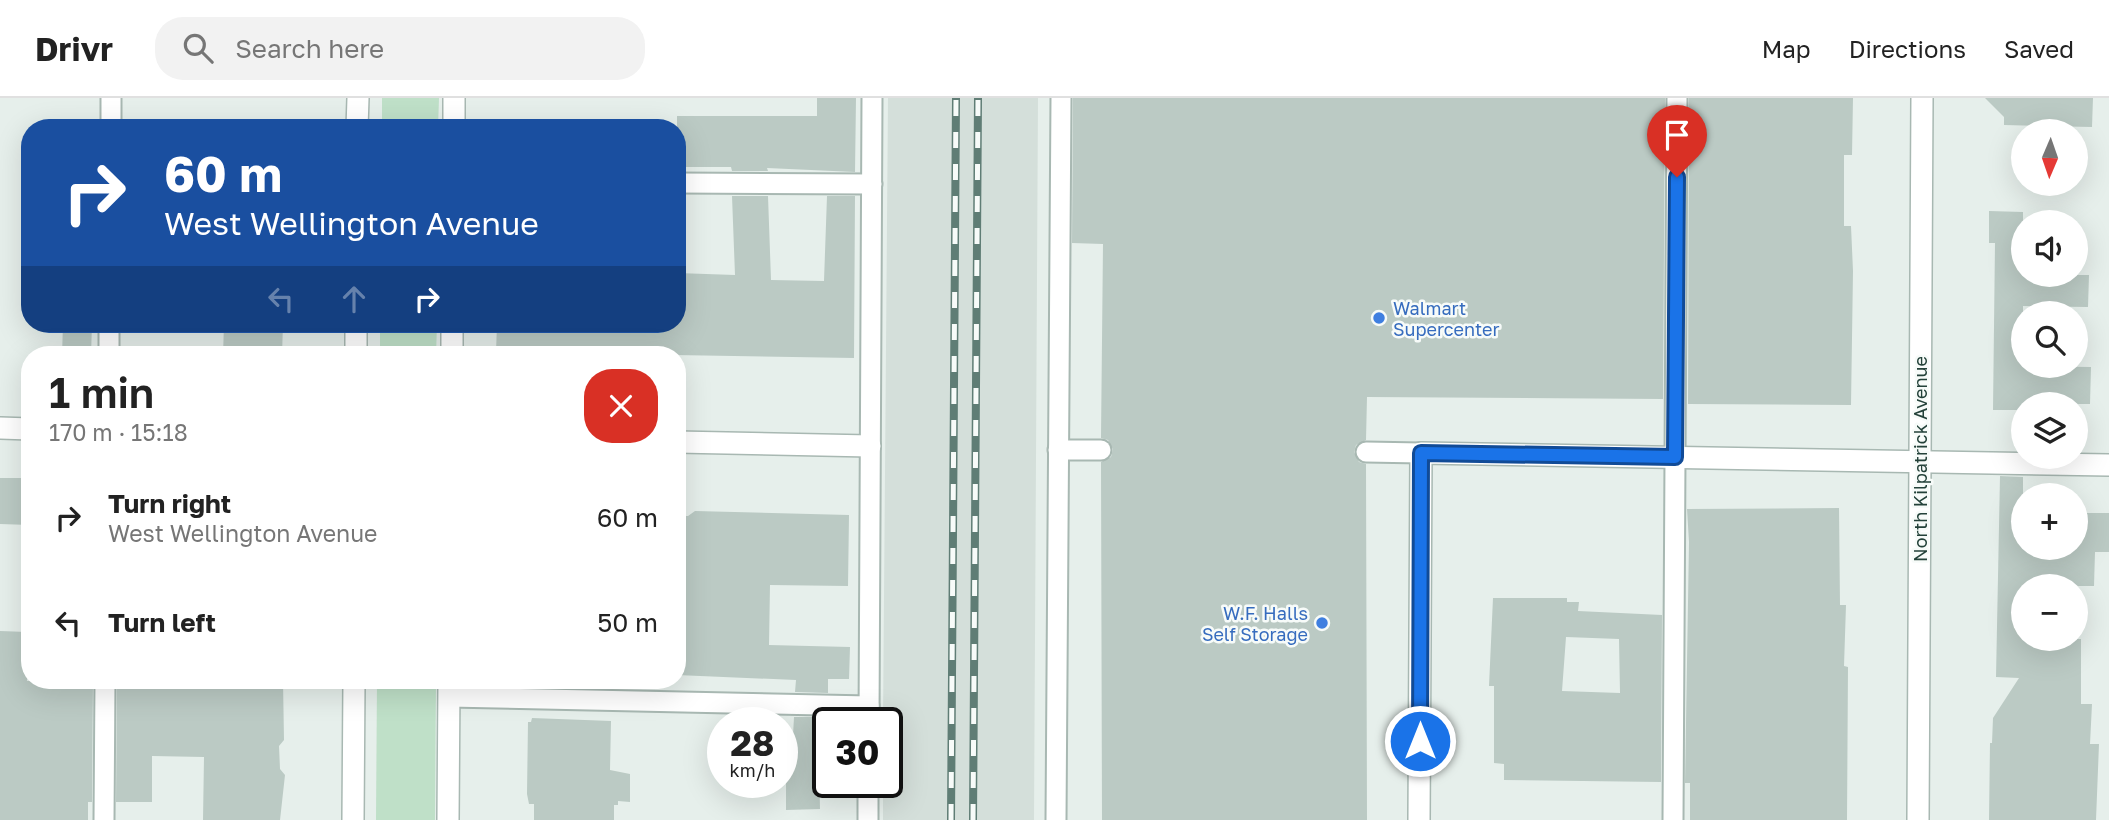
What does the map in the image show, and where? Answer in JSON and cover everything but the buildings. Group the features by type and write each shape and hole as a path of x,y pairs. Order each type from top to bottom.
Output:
{"street":[{"path":"358,98 358,119"},
{"path":"454,98 454,119"},
{"name":"North Kilpatrick Avenue","path":"1919,820 1922,98"},
{"path":"0,428 21,429"},
{"path":"686,442 870,446"},
{"path":"1419,820 1421,453 2109,465"},
{"path":"353,820 354,689"},
{"path":"448,820 449,689"}],"lane":[{"path":"111,98 111,119"},
{"path":"869,707 872,98"},
{"path":"1056,820 1061,98"},
{"path":"1673,820 1677,98"},
{"path":"686,183 872,184"},
{"path":"1058,450 1101,450"},
{"path":"1366,452 1421,453"},
{"path":"104,820 105,689"},
{"path":"449,689 812,711"},
{"path":"868,798 868,820"}],"shaded area":[{"path":"888,98 1038,98 1034,820 883,820 883,798 903,798 903,707 883,707"}],"green space":[{"path":"382,98 439,98 438,119 382,119"},
{"path":"380,333 437,333 436,346 380,346"},
{"path":"377,689 436,689 435,820 376,820"}],"railway":[{"path":"951,820 956,98"},
{"path":"973,820 978,98"}],"place":[{"name":"Walmart Supercenter","path":"1379,318"},
{"name":"W.F. Halls Self Storage","path":"1322,623"}],"route":[{"path":"1420,741 1421,453 1675,457 1677,177"}]}
